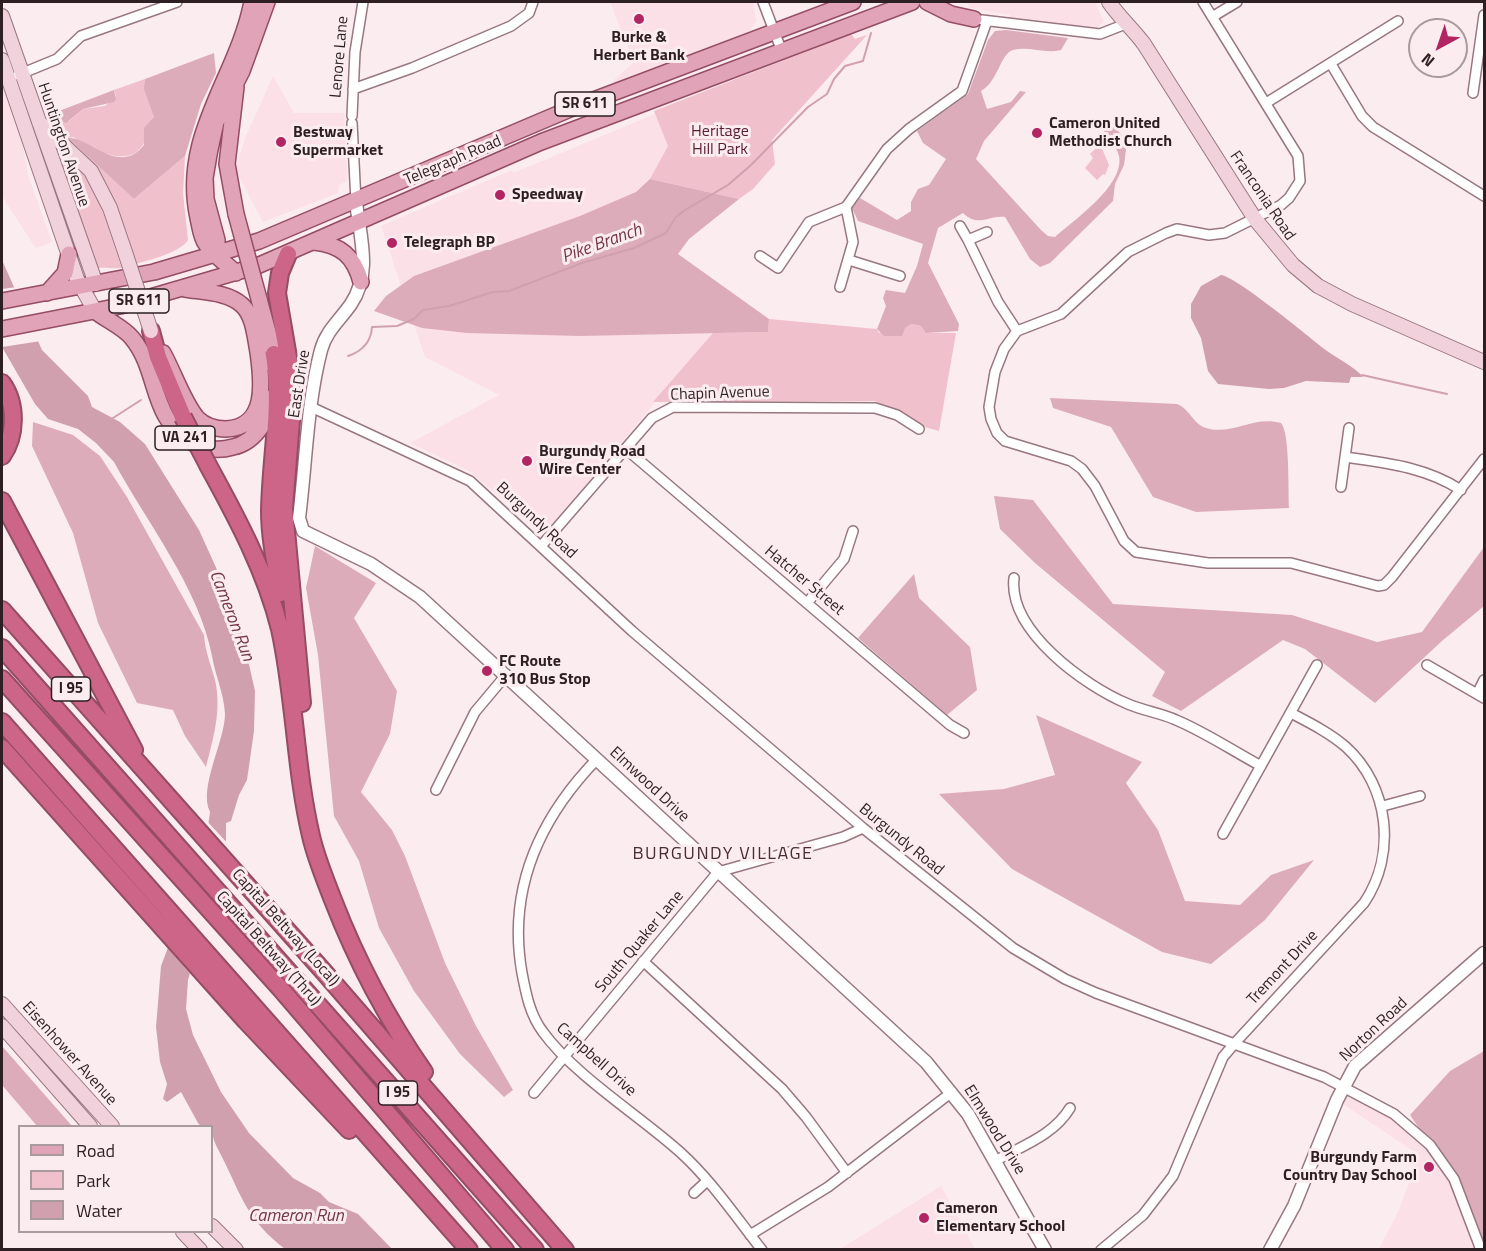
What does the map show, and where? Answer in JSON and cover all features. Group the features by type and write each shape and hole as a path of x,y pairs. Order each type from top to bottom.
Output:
{"highway":[{"path":"288,254 280,273 277,293 291,381 291,421 284,509 313,795 333,900"},
{"path":"152,331 158,357 183,417 242,530 274,608 285,661 309,826 319,866 355,955 381,1007 471,1140"},
{"path":"274,354 279,400 271,531 281,590 298,664"},
{"path":"2,384 7,391 13,414 12,437 2,456"},
{"path":"2,501 130,742 141,768"},
{"name":"Capital Beltway (Local)","path":"2,610 265,905 565,1250"},
{"name":"Capital Beltway (Thru)","path":"2,648 535,1250"},
{"name":"Capital Beltway (Thru)","path":"2,679 255,961 505,1250"},
{"path":"2,722 468,1250"},
{"path":"2,748 246,1021 468,1250"}],"main road":[{"path":"236,273 205,244 194,201 193,177 201,134 233,61 252,2"},
{"name":"VA 241","path":"217,253 217,240 206,199 205,178 216,122 237,81 267,2"},
{"name":"Telegraph Road","path":"2,301 153,272 259,241 356,202 570,109 853,2"},
{"name":"Telegraph Road","path":"2,329 95,311 236,273 288,254 358,221 542,142 781,49 912,2"},
{"path":"927,2 951,14 980,20"},
{"path":"957,2 962,12 980,20"},
{"name":"Franconia Road","path":"1109,2 1117,14 1128,23"},
{"name":"Franconia Road","path":"1120,2 1128,23 1190,113 1255,219 1288,260 1318,286 1380,317 1485,362"},
{"name":"Huntington Avenue","path":"2,16 15,76 69,254 80,286 95,311"},
{"name":"Huntington Avenue","path":"2,60 15,76 34,113 96,284"},
{"name":"VA 241","path":"95,311 132,338 169,424 183,437 211,449 237,446 258,431 271,409 274,394 274,354 236,214 227,164 237,81"},
{"path":"34,113 47,131 80,158 91,171 110,208 152,331 198,418 210,426 230,428 242,424 259,406 262,381 254,329 248,314 244,307 228,297 183,289"},
{"path":"314,242 329,243 344,251 356,265 362,282"},
{"path":"55,289 68,267 69,254"},
{"name":"Eisenhower Avenue","path":"2,1004 111,1125"},
{"name":"Eisenhower Avenue","path":"2,1026 89,1125"},
{"path":"58,1090 98,1125"},
{"path":"213,1227 236,1250"},
{"path":"184,1233 200,1250"}],"street":[{"path":"15,76 57,59 81,36 177,2"},
{"name":"Lenore Lane","path":"358,221 352,120 353,89 363,2"},
{"path":"353,89 412,68 512,26 529,13 533,2"},
{"path":"764,2 781,49"},
{"path":"1203,2 1298,156 1301,170 1299,182 1289,198 1255,219 1225,233 1209,235 1177,229 1128,252 1061,314 1017,331 1004,349 990,394 991,419 997,434 1016,446 1077,464 1095,486 1124,541 1136,552 1208,563 1291,563 1370,584 1384,585 1485,459"},
{"path":"1212,17 1237,2"},
{"path":"1473,93 1485,15"},
{"path":"760,256 778,268 809,222 846,207 886,149 909,129 962,91 980,20 1100,34 1128,23"},
{"path":"1266,103 1398,21"},
{"path":"1331,64 1362,116 1373,127 1485,196"},
{"path":"840,287 853,242 846,207"},
{"name":"East Drive","path":"300,527 311,407 324,340 354,300 362,282 363,255 358,221"},
{"path":"960,226 998,302 1017,331"},
{"path":"968,240 987,232"},
{"path":"849,260 900,276"},
{"name":"Burgundy Road","path":"311,407 461,475 542,546 632,631 863,828 985,927 1039,965 1096,993 1344,1086 1394,1114 1430,1145 1454,1179 1481,1250"},
{"name":"Chapin Avenue","path":"542,546 658,413 673,407 875,408 897,415 919,429"},
{"path":"1341,486 1349,428"},
{"name":"Hatcher Street","path":"626,449 950,725 964,733"},
{"path":"1345,457 1422,469 1440,476 1461,490"},
{"name":"Elmwood Drive","path":"300,527 307,534 371,564 405,585 506,675 926,1062 952,1092 1046,1250"},
{"path":"807,603 844,560 853,531"},
{"path":"1014,578 1013,594 1017,606 1038,637 1065,666 1087,682 1127,704 1177,720 1261,766"},
{"path":"1223,834 1317,665"},
{"path":"1427,665 1481,696 1485,680"},
{"path":"436,790 475,712 506,675"},
{"name":"Tremont Drive","path":"1101,1250 1143,1215 1173,1176 1224,1057 1369,896 1378,875 1383,851 1383,806 1365,769 1350,752 1319,728 1291,713"},
{"name":"Campbell Drive","path":"597,759 578,779 553,815 527,869 518,905 518,944 529,1005 542,1031 565,1055 680,1152 707,1181 762,1250"},
{"path":"1383,806 1420,796"},
{"path":"718,872 843,837 863,828"},
{"name":"South Quaker Lane","path":"534,1093 718,872"},
{"name":"Norton Road","path":"1270,1250 1294,1206 1344,1086 1362,1059 1485,953"},
{"path":"643,961 782,1089 806,1117 847,1173"},
{"path":"750,1235 847,1173 952,1092"},
{"path":"995,1161 1052,1130 1062,1121 1070,1108"},
{"path":"694,1192 707,1181"}],"shaded area":[{"path":"610,2 753,2 756,21 750,31 614,84 613,81 634,62"},
{"path":"967,2 1095,2 1104,22 1093,30 1010,19 1010,15 969,8"},
{"path":"1006,30 1068,38 1061,50 1019,49 1013,50 1005,57 987,87 981,91 987,109 1011,102 1020,91 1026,92 984,141 976,159 1041,230 1048,236 1055,237 1096,201 1106,190 1119,167 1118,152 1100,125 1101,120 1107,117 1127,142 1124,165 1115,184 1113,201 1050,263 1040,267 1030,259 1005,217 974,220 963,213 938,228 928,263 959,324 958,331 926,333 921,326 912,324 905,328 902,336 884,336 877,329 886,306 883,298 886,290 905,293 917,266 923,244 858,221 852,208 860,198 897,220 911,211 911,202 918,189 929,185 946,159 923,143 917,131 968,94 988,40 995,31"},
{"path":"214,53 216,73 201,104 185,156 134,199 68,138 76,139 115,156 125,157 134,154 144,145 144,128 154,117 144,89 145,79"},
{"path":"273,76 294,113 344,113 347,181 339,185 338,193 263,222 235,169 246,136"},
{"path":"2,77 19,125 28,175 52,242 36,248 40,255 2,196"},
{"path":"114,90 116,99 114,102 83,109 66,123 51,114"},
{"path":"657,113 670,148 633,226 740,301 559,517 550,527 538,529 469,471 410,443 499,395 425,357 381,226 512,170 513,173"},
{"path":"650,179 739,199 689,239 678,254 769,319 768,332 580,336 467,333 422,328 374,311 386,296 414,276 580,216 636,192"},
{"path":"1050,398 1177,404 1202,426 1216,430 1271,421 1281,423 1286,438 1289,508 1196,512 1153,497 1111,427 1053,408"},
{"path":"33,422 73,435 100,456 127,497 204,635 218,702 216,724 206,767 185,736 173,710 137,703 98,623 73,533 32,446"},
{"path":"994,496 1033,500 1113,604 1292,615 1377,642 1422,632 1484,547 1484,606 1375,703 1305,649 1283,640 1181,711 1152,696 1165,672 1035,563 1000,529"},
{"path":"315,546 376,583 354,618 397,691 390,734 361,792 392,830 405,856 445,963 476,1026 513,1090 504,1097 460,1054 414,991 379,928 359,861 334,816 318,655 306,588"},
{"path":"914,574 919,598 970,647 977,690 947,715 858,638"},
{"path":"1036,715 1142,762 1126,783 1158,830 1185,901 1240,905 1271,875 1314,860 1265,920 1211,964 1162,952 1012,869 939,794 1004,789 1055,775"},
{"path":"2,1046 71,1125 36,1125 2,1085"},
{"path":"1484,1051 1484,1249 1454,1179 1410,1115 1450,1071"},
{"name":"Burgundy Farm Country Day School","path":"1344,1086 1418,1134 1454,1179 1481,1249 1379,1249 1399,1210 1419,1155 1337,1100"},
{"name":"Cameron Elementary School","path":"941,1186 975,1249 840,1249"}],"green space":[{"name":"Heritage Hill Park","path":"851,34 855,39 867,35 772,140 775,164 753,189 739,199 650,179 668,146 654,111"},
{"path":"145,79 154,116 147,136 134,154 114,156 103,153 73,137 69,138 134,199 185,156 183,193 188,240 176,250 157,258 119,268 96,269 48,140 87,174 105,217 121,266 134,262 117,210 103,180 90,162 41,118 51,114 59,120 69,121 83,109 105,106 116,96 114,90"},
{"path":"1100,144 1109,165 1105,175 1103,174 1097,180 1085,168 1093,158 1090,154"},
{"path":"769,319 877,329 879,333 905,328 912,324 921,326 927,333 956,333 939,431 910,423 875,401 653,402 713,333 768,332"}],"water":[{"name":"Cameron Run","path":"2,260 42,350 88,396 92,407 120,422 145,444 199,530 238,616 255,691 254,731 247,780 239,795 231,821 226,823 226,885 196,952 188,980 186,1009 193,1035 221,1092 249,1133 293,1178 320,1193 329,1202 358,1214 392,1249 285,1249 262,1228 247,1207 215,1142 213,1125 198,1123 181,1092 167,1102 163,1099 167,1084 160,1062 156,1027 161,966 175,929 198,904 210,812 207,790 224,725 223,699 196,606 170,556 114,462 96,443 78,429 48,419 35,404 2,347"},
{"path":"1221,275 1255,295 1363,377 1351,377 1349,383 1306,381 1284,388 1269,389 1218,384 1208,371 1201,338 1191,318 1191,304 1201,286"}],"pier":[{"path":"17,287 41,341 2,347 2,289"},
{"path":"205,819 231,847 228,885 219,920 199,953 192,976 166,946 173,927 195,903"}],"waterway":[{"name":"Pike Branch","path":"348,356 365,345 372,327 397,326 414,319 423,310 449,306 493,292 509,291 582,263 634,248 666,233 676,217 728,185 751,165 808,107 827,94 834,79 845,66 863,61 871,33"},
{"path":"1362,375 1447,394"},
{"name":"Pike Branch","path":"113,418 141,400"}],"place":[{"name":"Burke & Herbert Bank","path":"639,19"},
{"name":"Cameron United Methodist Church","path":"1037,133"},
{"name":"Bestway Supermarket","path":"281,142"},
{"name":"Speedway","path":"500,195"},
{"name":"Telegraph BP","path":"392,243"},
{"name":"Burgundy Road Wire Center","path":"527,461"},
{"name":"FC Route 310 Bus Stop","path":"487,671"},
{"name":"Burgundy Farm Country Day School","path":"1429,1167"},
{"name":"Cameron Elementary School","path":"924,1218"}],"district":[{"name":"BURGUNDY VILLAGE","path":"723,855"}]}
